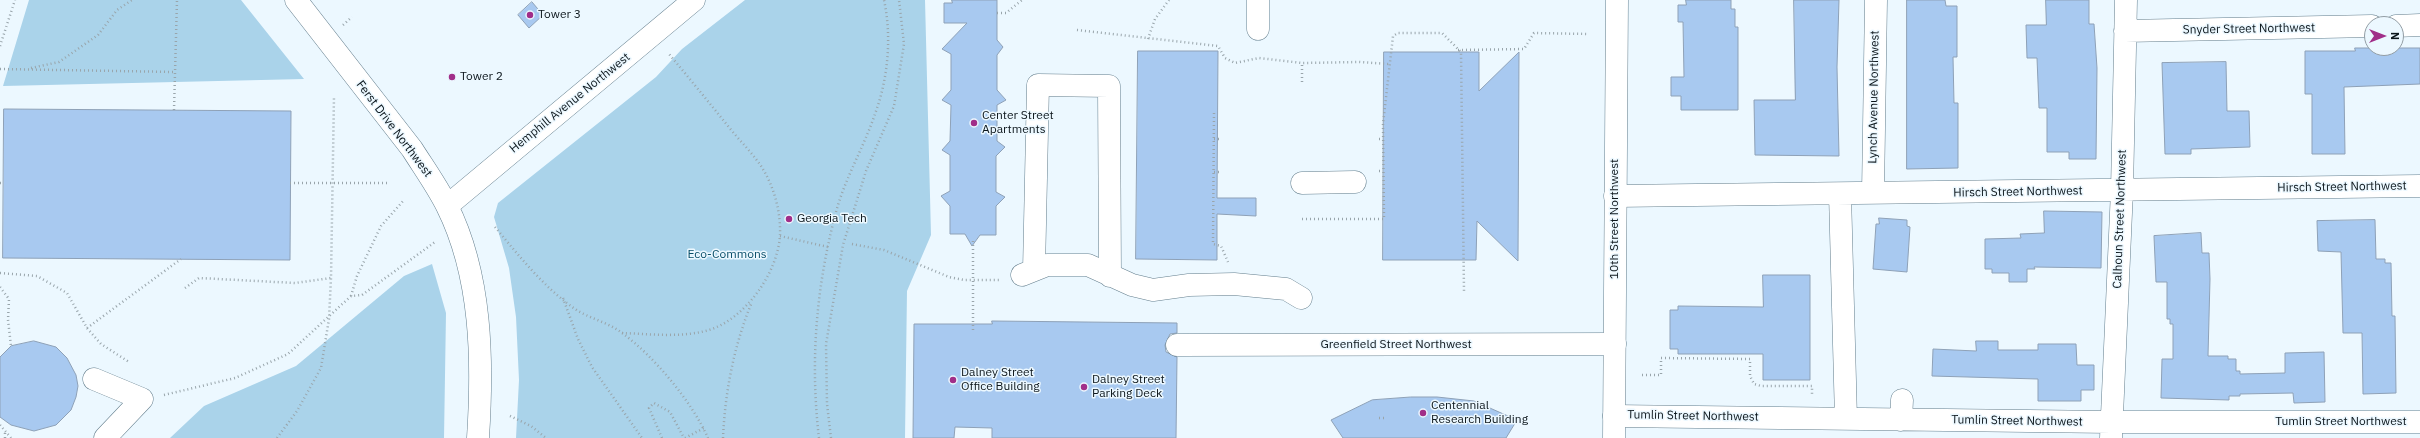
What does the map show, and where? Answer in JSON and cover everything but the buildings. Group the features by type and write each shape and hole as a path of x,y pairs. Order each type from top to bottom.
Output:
{"street":[{"name":"Ferst Drive Northwest","path":"296,0 412,149 447,206 456,226 468,268 477,308 481,394 478,438"},
{"name":"Hemphill Avenue Northwest","path":"447,206 470,185 592,87 694,0"},
{"path":"1258,0 1258,29"},
{"name":"10th Street Northwest","path":"1614,438 1617,0"},
{"name":"Lynch Avenue Northwest","path":"1873,193 1876,0"},
{"name":"Calhoun Street Northwest","path":"2111,430 2122,190 2126,0"},
{"path":"2404,26 2420,25"},
{"name":"Snyder Street Northwest","path":"2125,32 2364,26"},
{"path":"1110,276 1109,86 1038,85 1028,272 1047,265 1088,265 1110,276 1152,290 1189,285 1234,284 1286,289 1301,298"},
{"path":"1302,183 1355,182"},
{"name":"Hirsch Street Northwest","path":"1616,196 2122,190 2417,189"},
{"path":"1840,194 1846,419"},
{"name":"Greenfield Street Northwest","path":"1177,345 1615,344"},
{"path":"94,379 142,399 105,438"},
{"name":"Tumlin Street Northwest","path":"1614,416 1846,419 1902,410 2111,430 2214,430 2420,422"}],"path":[{"path":"0,46 15,0"},
{"path":"25,70 59,62 98,35 117,10 132,0"},
{"path":"174,110 177,0"},
{"path":"819,438 814,386 815,328 820,288 836,211 852,165 876,114 882,92 887,65 888,36 884,0"},
{"path":"831,438 827,404 826,344 842,245 866,171 894,106 904,44 899,0"},
{"path":"997,13 1006,13 1022,0"},
{"path":"1148,39 1155,19 1169,0"},
{"path":"1077,30 1218,46 1225,58 1235,63 1259,58 1302,63 1359,62 1389,64"},
{"path":"1302,219 1384,219 1383,139 1389,64 1393,36 1398,33 1442,33 1461,52 1464,291"},
{"path":"1458,50 1524,49 1534,33 1589,34"},
{"path":"669,54 761,166 775,194 779,214 780,236 771,269 752,302 743,324 732,366 723,438"},
{"path":"1302,63 1302,82"},
{"path":"0,69 175,72"},
{"path":"277,438 297,411 321,368 329,319 331,278 334,96"},
{"path":"1214,113 1213,244 1221,246 1230,266 1234,284"},
{"path":"1378,138 1383,139"},
{"path":"1214,139 1222,139"},
{"path":"1378,171 1383,171"},
{"path":"1214,172 1221,172"},
{"path":"290,183 389,183"},
{"path":"142,399 215,384 235,378 288,354 329,319 351,296 357,276 381,226 404,200"},
{"path":"495,227 530,270 562,298 578,311 622,333 650,359 689,402 708,438"},
{"path":"780,236 828,247"},
{"path":"973,241 973,333"},
{"path":"351,296 362,295 435,242"},
{"path":"852,244 884,250 949,277 973,280 1003,280 1028,272"},
{"path":"87,328 181,259"},
{"path":"0,273 37,276 67,294 87,328 101,344 129,362"},
{"path":"185,288 198,278 295,282 331,278"},
{"path":"0,287 9,299 8,320 11,346"},
{"path":"562,298 578,339 592,367 642,438"},
{"path":"622,333 682,334 709,330 732,318 752,302"},
{"path":"1642,374 1661,374 1661,358 1750,359 1750,376 1754,384 1761,386 1812,386 1812,398"},
{"path":"662,438 650,408 654,403 670,412 684,438 704,428"},
{"path":"510,416 531,426 546,438"},
{"path":"1379,418 1384,418"},
{"path":"0,425 11,438"},
{"path":"5,438 6,431"}],"green space":[{"path":"29,0 241,0 304,79 3,86"},
{"name":"Eco-Commons","path":"745,0 925,0 931,235 907,291 905,438 516,438 519,380 516,317 509,268 494,217 498,203 656,77 682,49"},
{"path":"432,264 446,313 444,438 170,438 204,406 296,366 404,276"}],"place":[{"name":"Tower 3","path":"530,15"},
{"name":"Tower 2","path":"452,77"},
{"name":"Center Street Apartments","path":"974,123"},
{"name":"Georgia Tech","path":"789,219"},
{"name":"Dalney Street Office Building","path":"953,380"},
{"name":"Dalney Street Parking Deck","path":"1084,387"},
{"name":"Centennial Research Building","path":"1423,413"}]}
